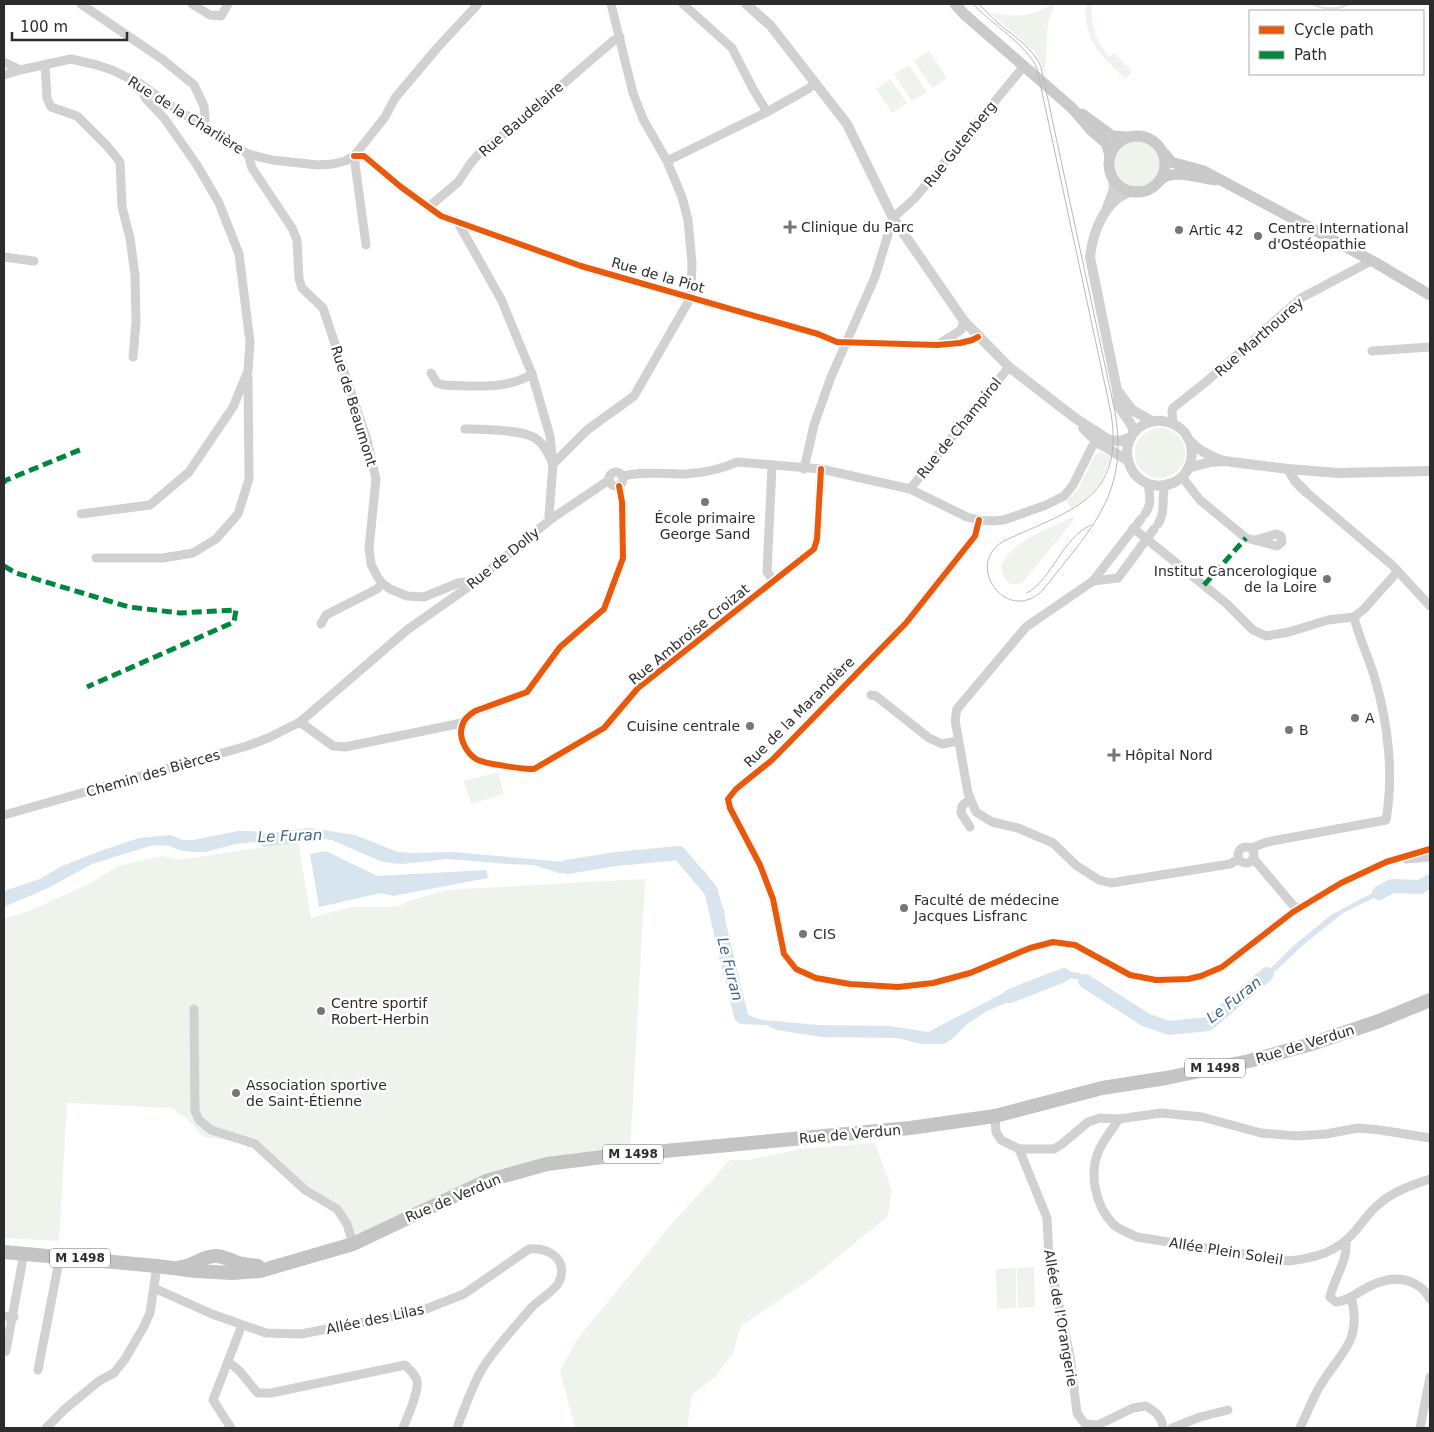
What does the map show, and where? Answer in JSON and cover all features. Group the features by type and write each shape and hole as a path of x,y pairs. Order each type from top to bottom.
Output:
{"main road":[{"path":"955,4 1072,108 1090,129 1106,143 1110,155"},
{"path":"1072,108 1096,122 1110,134 1119,137 1145,137 1158,145 1174,164 1204,171 1430,295"},
{"path":"1127,137 1116,145 1110,155 1109,164 1113,178 1122,188 1136,191 1150,189 1167,176 1176,175 1221,181"},
{"path":"1160,180 1166,167 1164,154"},
{"name":"Rue de Verdun","path":"4,1252 60,1256 196,1271 232,1273 260,1271 353,1244 486,1181 547,1164 611,1156 910,1128 995,1116 1102,1088 1166,1078 1249,1061 1308,1045 1370,1024 1430,1000"}],"street":[{"path":"81,4 162,59 194,85 204,106 205,119 202,126"},
{"path":"192,4 210,15 221,16 228,4"},
{"path":"366,245 354,156 385,117 395,98 438,47 478,4"},
{"path":"465,429 484,429 531,436 543,445 553,464 587,430 634,396 691,297 692,263 688,220 682,197 667,161 643,120 633,93 611,4"},
{"path":"683,4 732,48 753,89 768,112"},
{"path":"746,4 770,25 847,124 894,218 964,321 1009,367 1127,460"},
{"name":"Rue Baudelaire","path":"429,207 458,182 482,150 506,133 560,85 620,37"},
{"name":"Rue de la Charlière","path":"4,75 71,59 112,70 139,84 248,154 272,160 318,166 345,161 354,156"},
{"path":"4,62 20,70"},
{"path":"45,65 47,98 51,108 77,116 108,146 120,162 122,207 130,238 135,285 136,322 133,357"},
{"name":"Rue Gutenberg","path":"894,218 915,198 1024,66"},
{"path":"96,558 163,558 193,554 216,539 238,514 249,479 248,371 250,342 240,254 219,203 197,165 164,118 146,99 139,84"},
{"path":"667,161 768,112 815,84"},
{"path":"164,118 164,112 168,104"},
{"name":"Rue de Beaumont","path":"248,154 252,168 298,240 299,279 302,288 323,308 367,440 376,479 369,548 371,564 382,583"},
{"name":"Rue de la Piot","path":"354,156 364,156 401,187 441,216 581,266 818,334 837,342 937,344 960,343 978,337"},
{"path":"1099,439 1121,441 1133,434 1143,425 1152,422 1169,422 1185,433 1190,442 1192,455 1188,468 1182,477 1174,483 1164,486 1148,484 1134,474 1127,460 1127,448 1133,434 1130,421 1119,407 1090,257 1092,238 1097,225 1107,209 1114,189 1113,178"},
{"path":"1107,209 1124,194 1136,191"},
{"path":"804,469 814,425 831,377 875,277 894,218"},
{"name":"Rue de Dolly","path":"300,722 407,630 470,585 551,519 549,516 553,464 550,436 532,374 501,299 457,221"},
{"path":"4,256 34,261"},
{"name":"Rue Marthourey","path":"1169,422 1172,410 1177,405 1208,381 1302,298 1371,261"},
{"path":"937,344 961,330 964,321"},
{"path":"1372,351 1430,347"},
{"name":"Rue de Champirol","path":"910,489 1009,367"},
{"path":"82,514 150,505 189,472 233,407 248,371"},
{"path":"431,373 437,383 444,386 506,384 532,374"},
{"path":"1117,390 1132,410 1152,422"},
{"path":"551,519 609,480 610,476 616,472 623,476 632,474 687,474 727,467 737,462 821,469 910,489 967,517 993,522 1046,505 1064,496 1074,485 1099,439"},
{"path":"1190,442 1208,455 1224,461"},
{"path":"1188,468 1210,462 1224,461 1288,469 1338,472 1430,471"},
{"path":"772,466 767,572 774,581"},
{"name":"Rue Ambroise Croizat","path":"462,723 461,738 467,750 477,760 525,769 534,769 604,728 638,688 814,549 817,539 821,469"},
{"path":"1288,469 1294,481 1398,571 1430,606"},
{"path":"300,722 333,746 345,747 462,723 468,715 475,711 527,692 560,648 604,609 623,558 622,502 619,486 622,483 623,476"},
{"path":"1182,477 1200,500 1246,538 1254,540"},
{"path":"609,480 612,486 619,486"},
{"path":"1148,484 1151,501 1143,516 1093,581 1026,628 957,709 955,720 970,800 976,812 992,822 1018,828 1053,843 1077,866 1099,880 1111,883 1230,864 1240,858"},
{"path":"1093,581 1118,578 1156,527 1163,514 1162,498 1164,486"},
{"name":"Rue de la Marandière","path":"979,520 975,536 906,623 772,760 736,789 728,799 730,808 760,864 773,899 784,954 796,969 816,978 850,984 898,987 934,983 970,973 1030,948 1053,942 1076,945 1130,974 1156,980 1175,981 1201,976 1222,967 1297,910 1342,883 1386,862 1430,848"},
{"path":"1133,528 1227,604 1253,630 1266,636 1289,632 1328,620 1354,617 1364,609 1398,571"},
{"path":"320,624 326,615 377,589 382,583 390,589 407,596 416,597 424,597 458,583 465,582 470,585"},
{"path":"1251,848 1254,852 1251,861 1246,862 1240,858 1238,855 1240,850 1246,847 1251,848 1266,842 1386,820 1389,775 1388,748 1383,711 1375,678 1354,617"},
{"path":"871,694 929,738 942,744 958,741"},
{"name":"Chemin des Bièrces","path":"4,815 247,746 300,722"},
{"path":"970,800 962,806 961,813 970,827"},
{"name":"Rue de la Marandière","path":"1398,858 1410,860 1430,857"},
{"path":"1253,858 1297,910"},
{"path":"194,1009 195,1111 199,1120 211,1130 255,1144 305,1190 337,1209 347,1224 353,1244"},
{"path":"995,1116 996,1132 1001,1140 1019,1149 1054,1149 1088,1122 1100,1118 1119,1119 1161,1113 1202,1117 1261,1133 1288,1136 1326,1134 1358,1128 1430,1138"},
{"name":"Allée Plein Soleil","path":"1119,1119 1099,1149 1095,1166 1095,1188 1102,1210 1115,1226 1137,1236 1288,1261 1310,1259 1332,1251 1346,1241 1378,1204 1397,1190 1430,1179"},
{"name":"Allée de l'Orangerie","path":"1019,1149 1047,1218 1048,1259 1070,1356 1077,1413 1085,1424 1098,1425 1133,1408 1146,1406 1156,1412 1163,1422 1163,1428"},
{"path":"1346,1241 1347,1250 1330,1297 1336,1302 1345,1301 1385,1279 1403,1279 1421,1287 1430,1299"},
{"name":"Allée des Lilas","path":"154,1288 242,1325 266,1333 301,1334 421,1311 464,1294 529,1249 538,1248 548,1251 558,1258 563,1270 559,1284 534,1305 481,1371 457,1428"},
{"path":"4,1352 6,1351 14,1317 24,1254"},
{"path":"38,1370 60,1256"},
{"path":"46,1428 65,1409 99,1381 114,1373 125,1359 150,1313 157,1266"},
{"path":"1300,1428 1318,1388 1345,1353 1354,1330 1356,1313 1352,1297"},
{"path":"4,1316 14,1317"},
{"path":"231,1428 213,1400 242,1325"},
{"path":"228,1362 238,1368 258,1393 271,1393 404,1365 412,1372 417,1381 416,1391 403,1428"},
{"path":"1420,1428 1430,1377"},
{"path":"1172,1428 1200,1417 1228,1410"}],"shaded area":[{"path":"1054,4 1048,24 1045,72 1033,50 989,12 1004,15 1026,15 1037,12"},
{"path":"1086,4 1092,4 1093,26 1101,45 1110,57 1114,53 1132,71 1126,79 1102,55 1091,37 1087,27"},
{"path":"929,51 947,78 932,88 914,61"},
{"path":"909,65 927,92 912,101 894,74"},
{"path":"890,79 907,103 892,113 876,89"},
{"path":"1143,141 1155,147 1160,155 1160,173 1155,181 1147,186 1133,187 1121,181 1116,173 1115,159 1121,147 1129,142"},
{"path":"1155,428 1165,428 1178,435 1185,448 1185,458 1178,471 1165,478 1155,478 1146,474 1139,467 1135,458 1135,448 1139,439 1146,432"},
{"path":"1101,452 1111,457 1105,473 1092,493 1072,509 1066,501 1077,491 1095,455"},
{"path":"1074,517 1075,519 1022,583 1012,584 1005,579 1002,568 1005,558 1014,549 1039,532"},
{"path":"498,772 504,794 471,804 464,781"},
{"name":"Centre sportif Robert-Herbin","path":"298,842 311,918 352,907 395,907 408,901 447,890 645,879 630,1154 486,1181 353,1244 337,1209 305,1190 255,1144 204,1137 186,1118 172,1108 67,1103 59,1241 4,1238 4,919 29,911 91,883 118,866 162,856 179,860"},
{"path":"875,1143 892,1191 888,1216 812,1278 741,1326 733,1353 716,1376 692,1395 687,1428 575,1428 560,1371 578,1338 676,1219 730,1160 749,1160 801,1149"},
{"path":"1034,1267 1035,1307 1018,1308 1017,1268"},
{"path":"1016,1268 1016,1308 997,1309 996,1269"}],"water":[{"path":"310,828 355,835 398,852 412,853 453,852 588,864 609,856 627,856 655,850 683,853 690,857 706,873 724,910 724,934 731,982 737,1000 744,1012 763,1020 818,1025 890,1026 928,1032 1021,984 1053,972 1067,971 1079,973 1088,978 1095,983 1107,998 1137,1014 1183,1027 1201,1024 1222,1013 1244,995 1291,948 1331,915 1391,883 1421,884 1430,879 1430,885 1417,888 1398,886 1343,913 1303,945 1243,1002 1208,1028 1196,1031 1167,1031 1153,1023 1139,1021 1123,1013 1106,1002 1087,983 1076,979 1064,978 1031,987 1009,1002 987,1011 967,1024 944,1044 922,1044 897,1038 822,1037 777,1030 766,1025 740,1024 736,1018 720,961 718,950 720,920 714,900 707,891 703,877 696,870 689,865 666,857 644,856 622,864 605,865 571,873 559,873 534,865 448,859 402,864 391,863 380,861 332,840 319,838 264,847 254,842 236,844 205,852 192,852 169,846 153,845 92,864 48,888 4,907 4,891 40,879 62,866 139,838 171,835 183,840 193,840 238,831 253,831 262,834"},
{"path":"326,851 377,876 486,870 488,878 393,896 381,893 319,907 310,854"}],"waterway":[{"path":"1313,4 1331,8 1348,4"},
{"name":"Le Furan","path":"567,867 616,859 679,853 711,891 741,1016"},
{"name":"Le Furan","path":"1379,893 1392,886 1420,887 1430,881"},
{"name":"Le Furan","path":"1085,981 1146,1020 1169,1028 1208,1024 1267,974"},
{"name":"Le Furan","path":"1010,996 1064,975"}],"tram line":[{"path":"973,4 1018,43 1033,60 1037,69 1111,413 1113,442 1109,466 1100,484 1087,498 1070,510 1004,541 992,551 988,563 989,576 994,587 1003,596 1015,601 1028,600 1042,591 1087,534 1097,518 1112,487 1118,453 1118,433 1041,67 1028,48 996,22 979,4"},
{"path":"1027,593 1044,578 1072,539 1091,525"}],"marked path":[{"path":"4,484 4,481 82,449"},
{"path":"1204,585 1246,538"},
{"path":"4,566 16,573 129,607 180,613 236,610 234,622 87,687"}],"cycle path":[{"path":"354,156 364,156 401,187 441,216 581,266 818,334 837,342 937,345 960,343 978,337"},
{"path":"619,486 622,502 623,558 604,609 560,647 527,692 475,711 467,717 463,722 462,740 467,750 476,759 495,764 534,769 604,728 638,688 814,549 817,539 821,469"},
{"path":"979,520 975,536 906,623 772,760 736,789 728,799 730,808 760,865 773,899 784,954 796,969 816,978 850,984 898,987 933,983 970,973 1030,948 1053,942 1075,945 1130,975 1156,980 1188,979 1222,967 1293,912 1341,883 1386,862 1430,849"}],"place":[{"name":"Clinique du Parc","path":"790,227"},
{"name":"Artic 42","path":"1179,230"},
{"name":"Centre International d'Ostéopathie","path":"1258,236"},
{"name":"École primaire George Sand","path":"705,502"},
{"name":"Institut Cancerologique de la Loire","path":"1327,579"},
{"name":"A","path":"1355,718"},
{"name":"Cuisine centrale","path":"750,726"},
{"name":"B","path":"1289,730"},
{"name":"Hôpital Nord","path":"1114,755"},
{"name":"Faculté de médecine Jacques Lisfranc","path":"904,908"},
{"name":"CIS","path":"803,934"},
{"name":"Centre sportif Robert-Herbin","path":"321,1011"},
{"name":"Association sportive de Saint-Étienne","path":"236,1093"}]}
